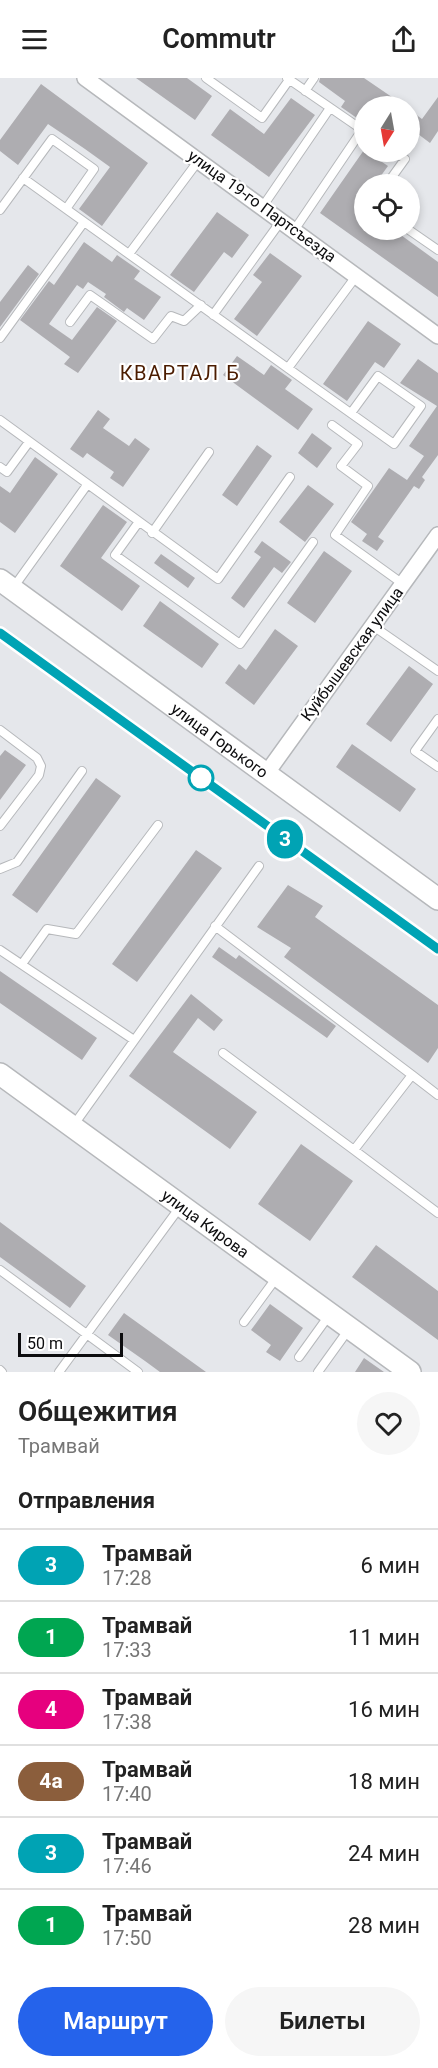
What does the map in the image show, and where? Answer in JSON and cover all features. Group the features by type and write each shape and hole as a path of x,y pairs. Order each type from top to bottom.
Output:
{"street":[{"name":"улица 19-го Партсъезда","path":"85,78 282,219 438,336"},
{"name":"Куйбышевская улица","path":"266,774 438,535"},
{"name":"улица Горького","path":"6,585 438,899"},
{"name":"улица Кирова","path":"0,1074 405,1370"}],"lane":[{"path":"206,78 262,118 288,79 354,125"},
{"path":"305,91 314,78"},
{"path":"263,206 330,108"},
{"path":"0,210 52,139 94,169 66,209"},
{"path":"295,229 354,144"},
{"path":"129,254 199,160"},
{"path":"23,178 394,444 421,406 378,376 351,413"},
{"path":"213,315 282,219"},
{"path":"0,338 84,222"},
{"path":"420,237 438,249"},
{"path":"288,368 357,275"},
{"path":"70,322 90,295 153,339 171,316 184,321 201,305"},
{"path":"0,420 138,523 218,579 290,477"},
{"path":"332,425 358,444 341,466 368,486 335,535 403,584"},
{"path":"0,467 7,472 29,442"},
{"path":"152,532 210,452"},
{"path":"6,585 87,485"},
{"path":"138,523 115,555 240,644 313,542"},
{"path":"373,626 438,671"},
{"path":"438,719 415,751 438,767"},
{"path":"0,730 37,758 41,766 39,774 0,826"},
{"path":"0,869 17,862 82,771"},
{"path":"22,964 47,929 76,934 158,825"},
{"path":"72,1127 259,866"},
{"path":"215,926 438,1095"},
{"path":"0,950 134,1040"},
{"path":"223,1053 438,1214"},
{"path":"354,1150 412,1075"},
{"path":"59,1372 181,1206"},
{"path":"0,1270 138,1372"},
{"path":"244,1323 278,1276"},
{"path":"299,1357 330,1314"},
{"path":"318,1372 350,1328"}],"building":[{"path":"136,78 187,78 212,96 195,120"},
{"path":"320,78 364,78 390,96 354,96 354,116 341,107 345,101 319,82"},
{"path":"41,84 148,163 102,226 79,209 110,167 48,124 18,165 0,151 0,140"},
{"path":"438,97 438,131 430,143 420,136 420,118 422,119"},
{"path":"291,98 315,115 269,177 211,135 230,109 264,134"},
{"path":"356,162 382,162 388,166 382,174 354,174 354,237 320,213"},
{"path":"217,212 249,235 232,258 224,252 194,292 170,275"},
{"path":"358,240 408,240 438,262 438,297"},
{"path":"84,242 112,262 117,255 140,271 134,279 161,297 144,320 127,308 124,312 104,297 106,294 88,282 83,289 77,285 49,324 72,340 97,307 117,321 78,373 64,364 70,357 20,320 49,281 54,285"},
{"path":"270,253 302,276 257,336 234,319 262,282 253,275"},
{"path":"28,265 39,274 0,327 0,302"},
{"path":"368,321 401,344 384,368 375,362 347,401 323,384"},
{"path":"237,356 264,375 271,365 292,380 285,389 313,409 298,430 223,375"},
{"path":"418,359 438,373 438,455 422,477 425,480 419,489 414,486 378,537 384,541 377,551 362,541 367,534 351,522 389,468 407,480 424,456 409,446 437,406 400,383"},
{"path":"98,410 110,419 103,428 129,446 135,438 150,449 123,487 110,478 114,472 87,453 83,458 70,449"},
{"path":"312,433 332,448 317,468 298,453"},
{"path":"257,445 272,456 237,506 222,495"},
{"path":"35,457 58,474 15,533 0,522 0,486 10,493"},
{"path":"308,485 334,504 305,542 279,522"},
{"path":"103,505 127,522 101,558 140,586 122,611 60,566"},
{"path":"262,541 291,562 282,573 274,567 244,608 231,598 261,557 254,552"},
{"path":"324,551 352,571 315,623 287,603"},
{"path":"161,554 195,578 188,588 154,563"},
{"path":"160,601 219,644 202,668 143,626"},
{"path":"275,629 298,646 254,705 225,683 239,664 246,670"},
{"path":"409,666 433,684 391,742 366,724"},
{"path":"352,744 416,789 400,812 336,767"},
{"path":"5,750 26,765 0,800 0,756"},
{"path":"96,778 121,796 37,913 12,895"},
{"path":"196,850 222,868 137,982 112,964"},
{"path":"288,885 323,906 315,917 438,1005 438,1048 428,1063 284,957 291,948 257,927"},
{"path":"219,947 236,959 239,955 336,1026 327,1038 212,957"},
{"path":"0,971 97,1038 82,1060 0,1003"},
{"path":"191,994 223,1020 214,1031 198,1018 173,1052 257,1112 230,1149 129,1076"},
{"path":"301,1144 353,1181 310,1241 258,1204"},
{"path":"0,1222 86,1286 70,1308 0,1257"},
{"path":"376,1245 438,1291 438,1340 352,1277"},
{"path":"270,1304 303,1328 280,1361 266,1352 271,1345 251,1330"},
{"path":"124,1313 206,1372 160,1372 108,1335"},
{"path":"364,1358 384,1372 355,1372"}],"tram line":[{"path":"0,633 438,949"},
{"name":"3","path":"0,633 438,949"}],"district":[{"name":"КВАРТАЛ Б","path":"180,373"}]}
